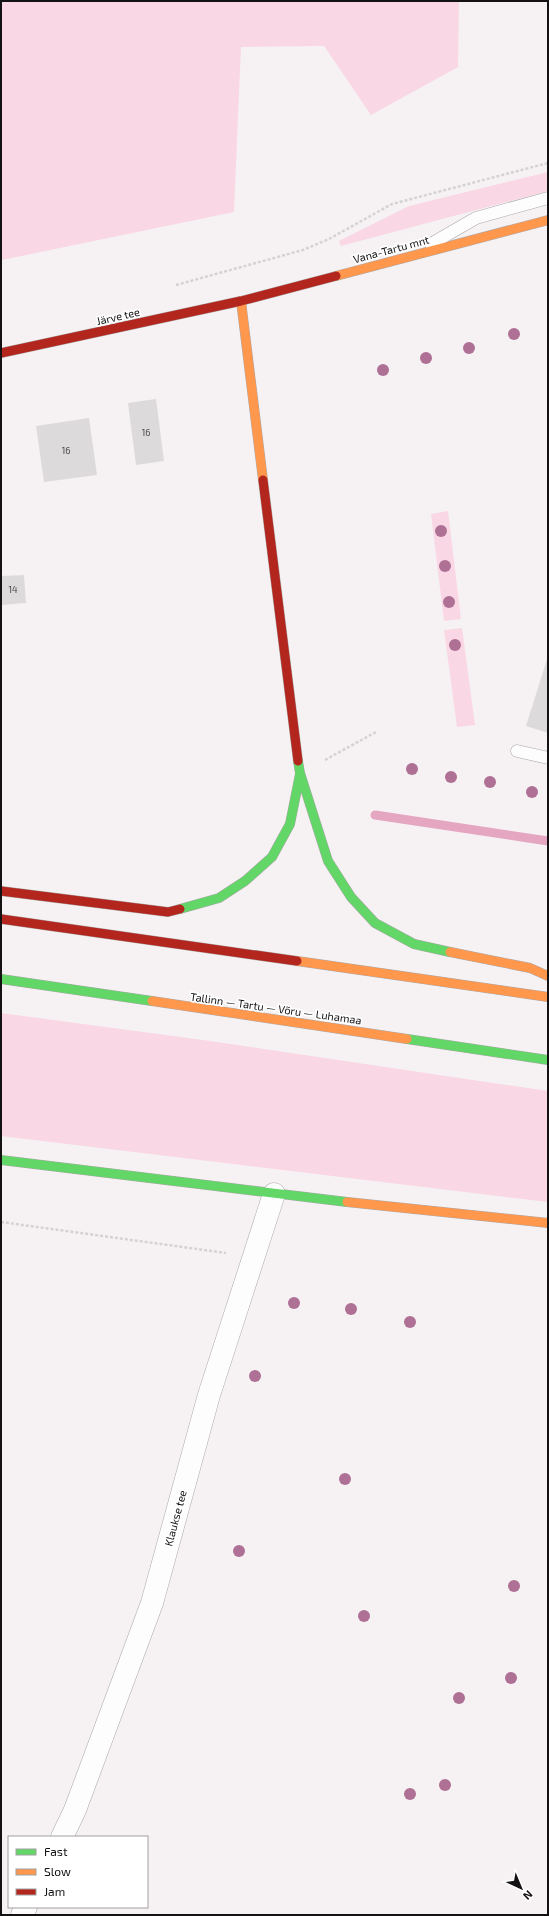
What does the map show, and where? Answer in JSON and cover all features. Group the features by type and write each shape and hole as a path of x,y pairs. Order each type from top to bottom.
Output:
{"main road":[{"name":"Vana-Tartu mnt","path":"241,301 548,220"},
{"name":"Järve tee","path":"1,353 241,301"},
{"path":"241,301 300,773 328,861 351,897 375,923 414,944 530,968 548,976"},
{"path":"1,891 168,912 220,898 245,881 272,856 290,824 300,773"},
{"path":"1,919 548,997"},
{"name":"Tallinn — Tartu — Võru — Luhamaa","path":"1,979 548,1060"},
{"path":"1,1160 274,1194 548,1223"}],"street":[{"name":"Klaukse tee","path":"62,1836 75,1810 152,1603 209,1395 274,1194"}],"lane":[{"path":"406,258 476,218 548,198"},
{"path":"517,751 548,758"}],"path":[{"path":"329,239 392,204 548,163"},
{"path":"300,773 376,732"},
{"path":"1,1222 254,1256"}],"shaded area":[{"path":"1,1 459,1 458,67 371,115 324,46 241,47 234,212 2,260"},
{"path":"548,172 548,191 341,246 339,241 409,206"},
{"path":"448,511 461,619 444,621 431,514"},
{"path":"462,628 475,725 457,727 444,630"},
{"path":"1,1013 203,1040 548,1091 548,1202 1,1136"}],"building":[{"path":"156,399 164,461 136,465 128,403"},
{"path":"89,418 97,475 44,482 36,426"},
{"path":"24,575 26,603 1,605 1,576"},
{"path":"548,656 548,733 526,726"}],"waterway":[{"path":"375,815 548,841"}],"traffic: fast":[{"path":"298,761 300,773 328,861 351,897 375,923 414,944 450,952"},
{"path":"180,909 219,898 245,881 272,857 290,824 300,774"},
{"path":"1,979 152,1001"},
{"path":"407,1039 548,1060"},
{"path":"1,1160 347,1202"}],"traffic: slow":[{"path":"336,276 548,220"},
{"path":"241,301 263,480"},
{"path":"450,952 530,968 548,976"},
{"path":"297,961 548,997"},
{"path":"152,1001 407,1039"},
{"path":"347,1202 548,1223"}],"traffic: jam":[{"path":"1,353 241,301 336,276"},
{"path":"263,480 298,761"},
{"path":"1,891 168,912 180,909"},
{"path":"1,919 297,961"}]}
